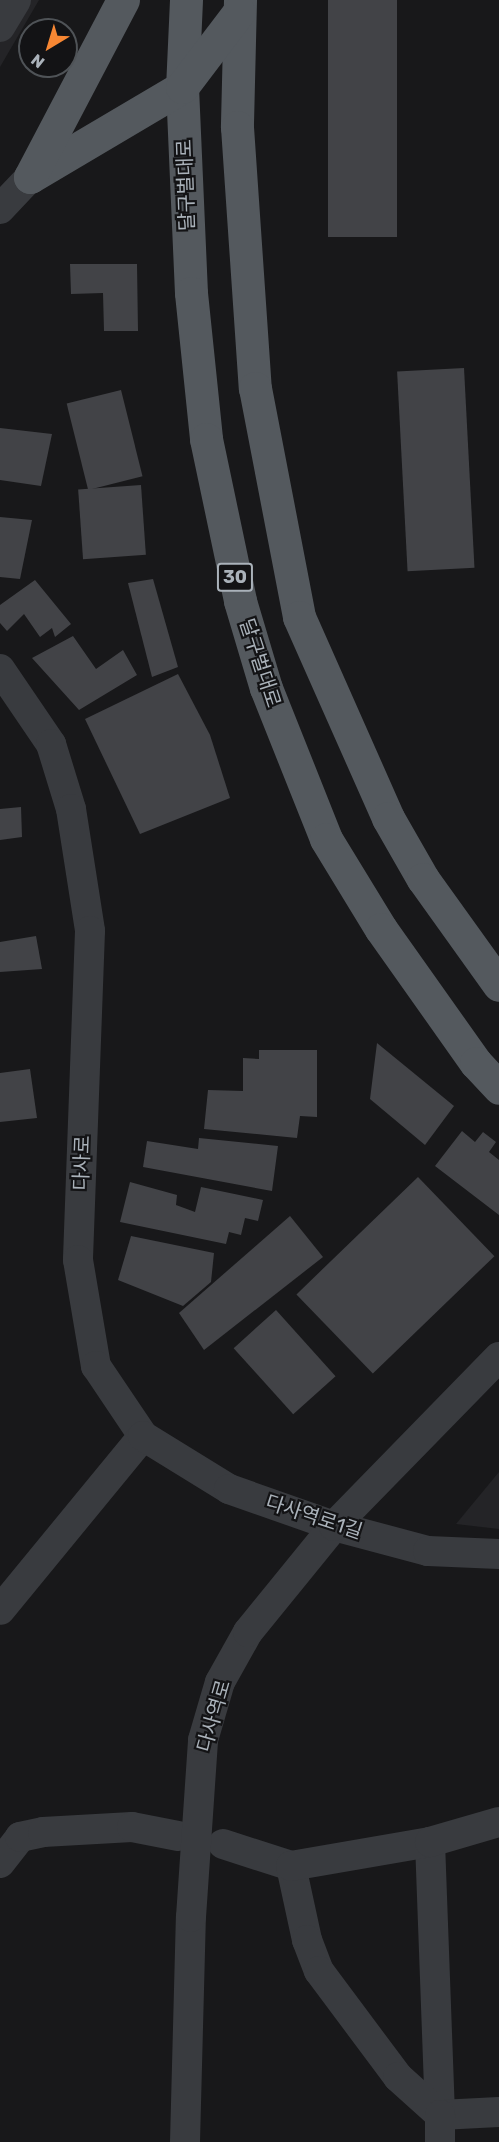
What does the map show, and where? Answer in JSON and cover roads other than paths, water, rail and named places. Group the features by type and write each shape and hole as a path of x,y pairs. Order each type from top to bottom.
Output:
{"main road":[{"path":"30,177 123,0"},
{"name":"달구벌대로","path":"186,0 182,87 190,292 206,439 240,601 266,688 326,840 381,929 476,1063 499,1088"},
{"path":"30,177 182,87 239,6"},
{"path":"239,6 237,127 255,388 299,617 388,818 423,879 499,985"}],"street":[{"path":"0,27 15,0"},
{"path":"0,209 30,177"},
{"name":"다사로","path":"0,669 51,744 71,809 90,931 78,1260 96,1366 143,1436"},
{"name":"다사역로","path":"185,2142 191,1917 202,1740 220,1682 248,1632 334,1526 499,1357"},
{"path":"0,1610 143,1436"},
{"name":"다사역로1길","path":"143,1436 229,1489 334,1526 428,1551 499,1554"},
{"path":"222,1844 291,1866 430,1842 499,1822"},
{"path":"0,1863 20,1837 43,1832 132,1827 178,1836"},
{"path":"430,1842 440,2128"},
{"path":"291,1866 300,1894 308,1940 319,1971 440,2128"},
{"path":"440,2128 499,2112"}]}
